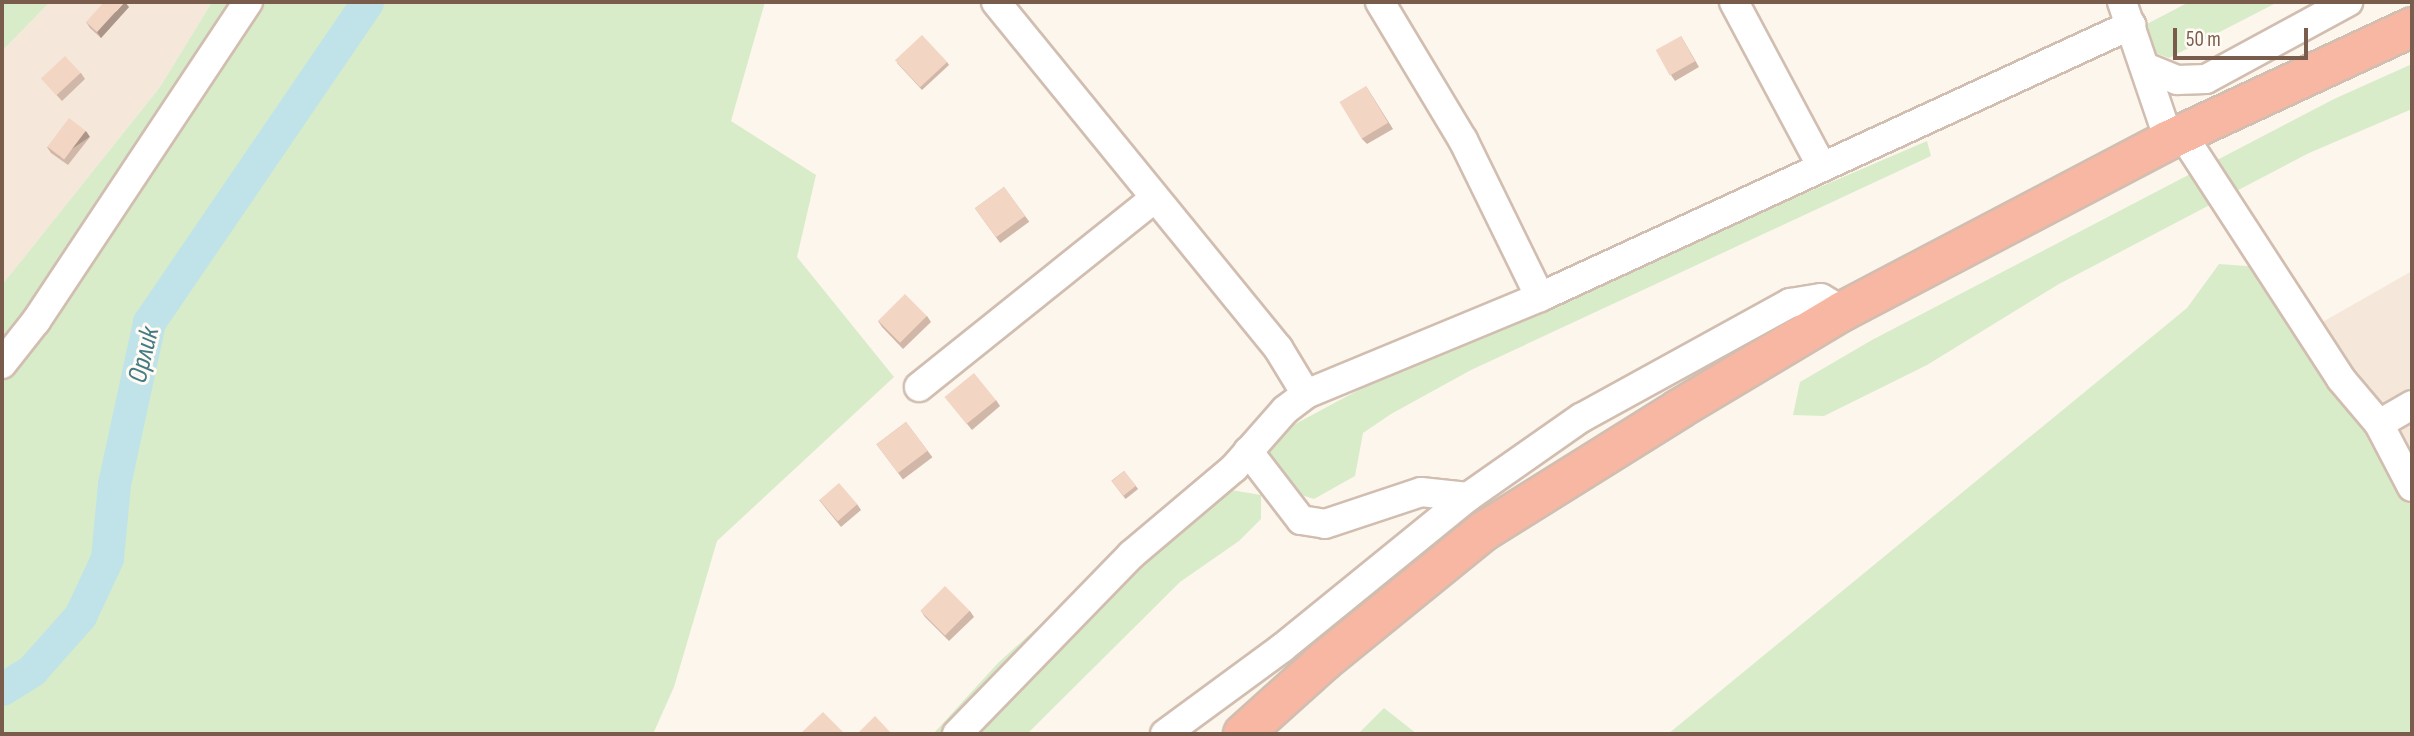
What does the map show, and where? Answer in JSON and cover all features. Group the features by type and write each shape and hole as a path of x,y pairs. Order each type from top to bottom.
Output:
{"highway":[{"path":"1244,734 1324,661 1484,531 1843,311 2175,137 2412,27"}],"street":[{"path":"2,364 36,321 248,2"},
{"path":"996,2 1278,348 1306,394"},
{"path":"1380,2 1463,140 1540,297"},
{"path":"1734,2 1822,167"},
{"path":"2145,67 2177,80 2206,79 2348,2"},
{"path":"957,734 1131,555 1234,468 1306,394 1540,297 1822,167 2127,13 2145,67 2175,137 2341,379 2379,424 2412,487"},
{"path":"919,387 1155,198"},
{"path":"1165,734 1282,648 1468,497 1581,418 1769,312 1812,297 1829,300 1843,311"},
{"path":"2379,424 2412,405"},
{"path":"1248,451 1301,520 1325,524 1420,492 1468,497"}],"shaded area":[{"path":"50,2 212,2 160,87 2,285 2,51"},
{"path":"2412,271 2412,509 2319,324"}],"green space":[{"path":"2,2 50,2 2,51"},
{"path":"212,2 765,2 731,121 816,175 797,257 894,377 717,541 674,687 653,734 2,734 2,285 160,87"},
{"path":"2189,2 2278,2 2169,58 2141,48 2145,25"},
{"path":"2412,64 2412,109 2309,153 2059,284 1927,365 1824,416 1793,415 1800,382 1872,340 2334,99"},
{"path":"1927,141 1931,156 1471,370 1391,414 1363,433 1355,476 1314,499 1282,489 1262,470 1271,437 1463,334 1639,251 1736,223"},
{"path":"2219,264 2260,267 2319,324 2412,509 2412,734 1668,734 2187,308"},
{"path":"1225,489 1261,495 1261,519 1239,541 1180,582 1027,734 933,734 998,663 1164,512"},
{"path":"1384,708 1417,734 1358,734"}],"building":[{"path":"104,2 124,2 97,32 86,22"},
{"path":"922,35 947,62 920,87 895,60"},
{"path":"1681,36 1695,61 1670,75 1656,50"},
{"path":"65,56 81,73 57,95 41,79"},
{"path":"1366,86 1388,123 1362,139 1339,102"},
{"path":"69,118 86,131 64,159 47,147"},
{"path":"1004,187 1025,216 996,237 975,208"},
{"path":"905,294 927,316 900,343 878,321"},
{"path":"974,373 996,400 966,424 944,397"},
{"path":"906,422 928,451 898,473 876,444"},
{"path":"1124,471 1136,486 1124,496 1112,481"},
{"path":"839,483 857,504 838,521 819,500"},
{"path":"945,586 970,611 945,635 920,611"},
{"path":"823,712 845,734 800,734"},
{"path":"875,716 892,734 858,733"}],"waterway":[{"name":"Орлик","path":"2,689 32,670 80,616 107,558 114,484 149,322 367,2"}]}
